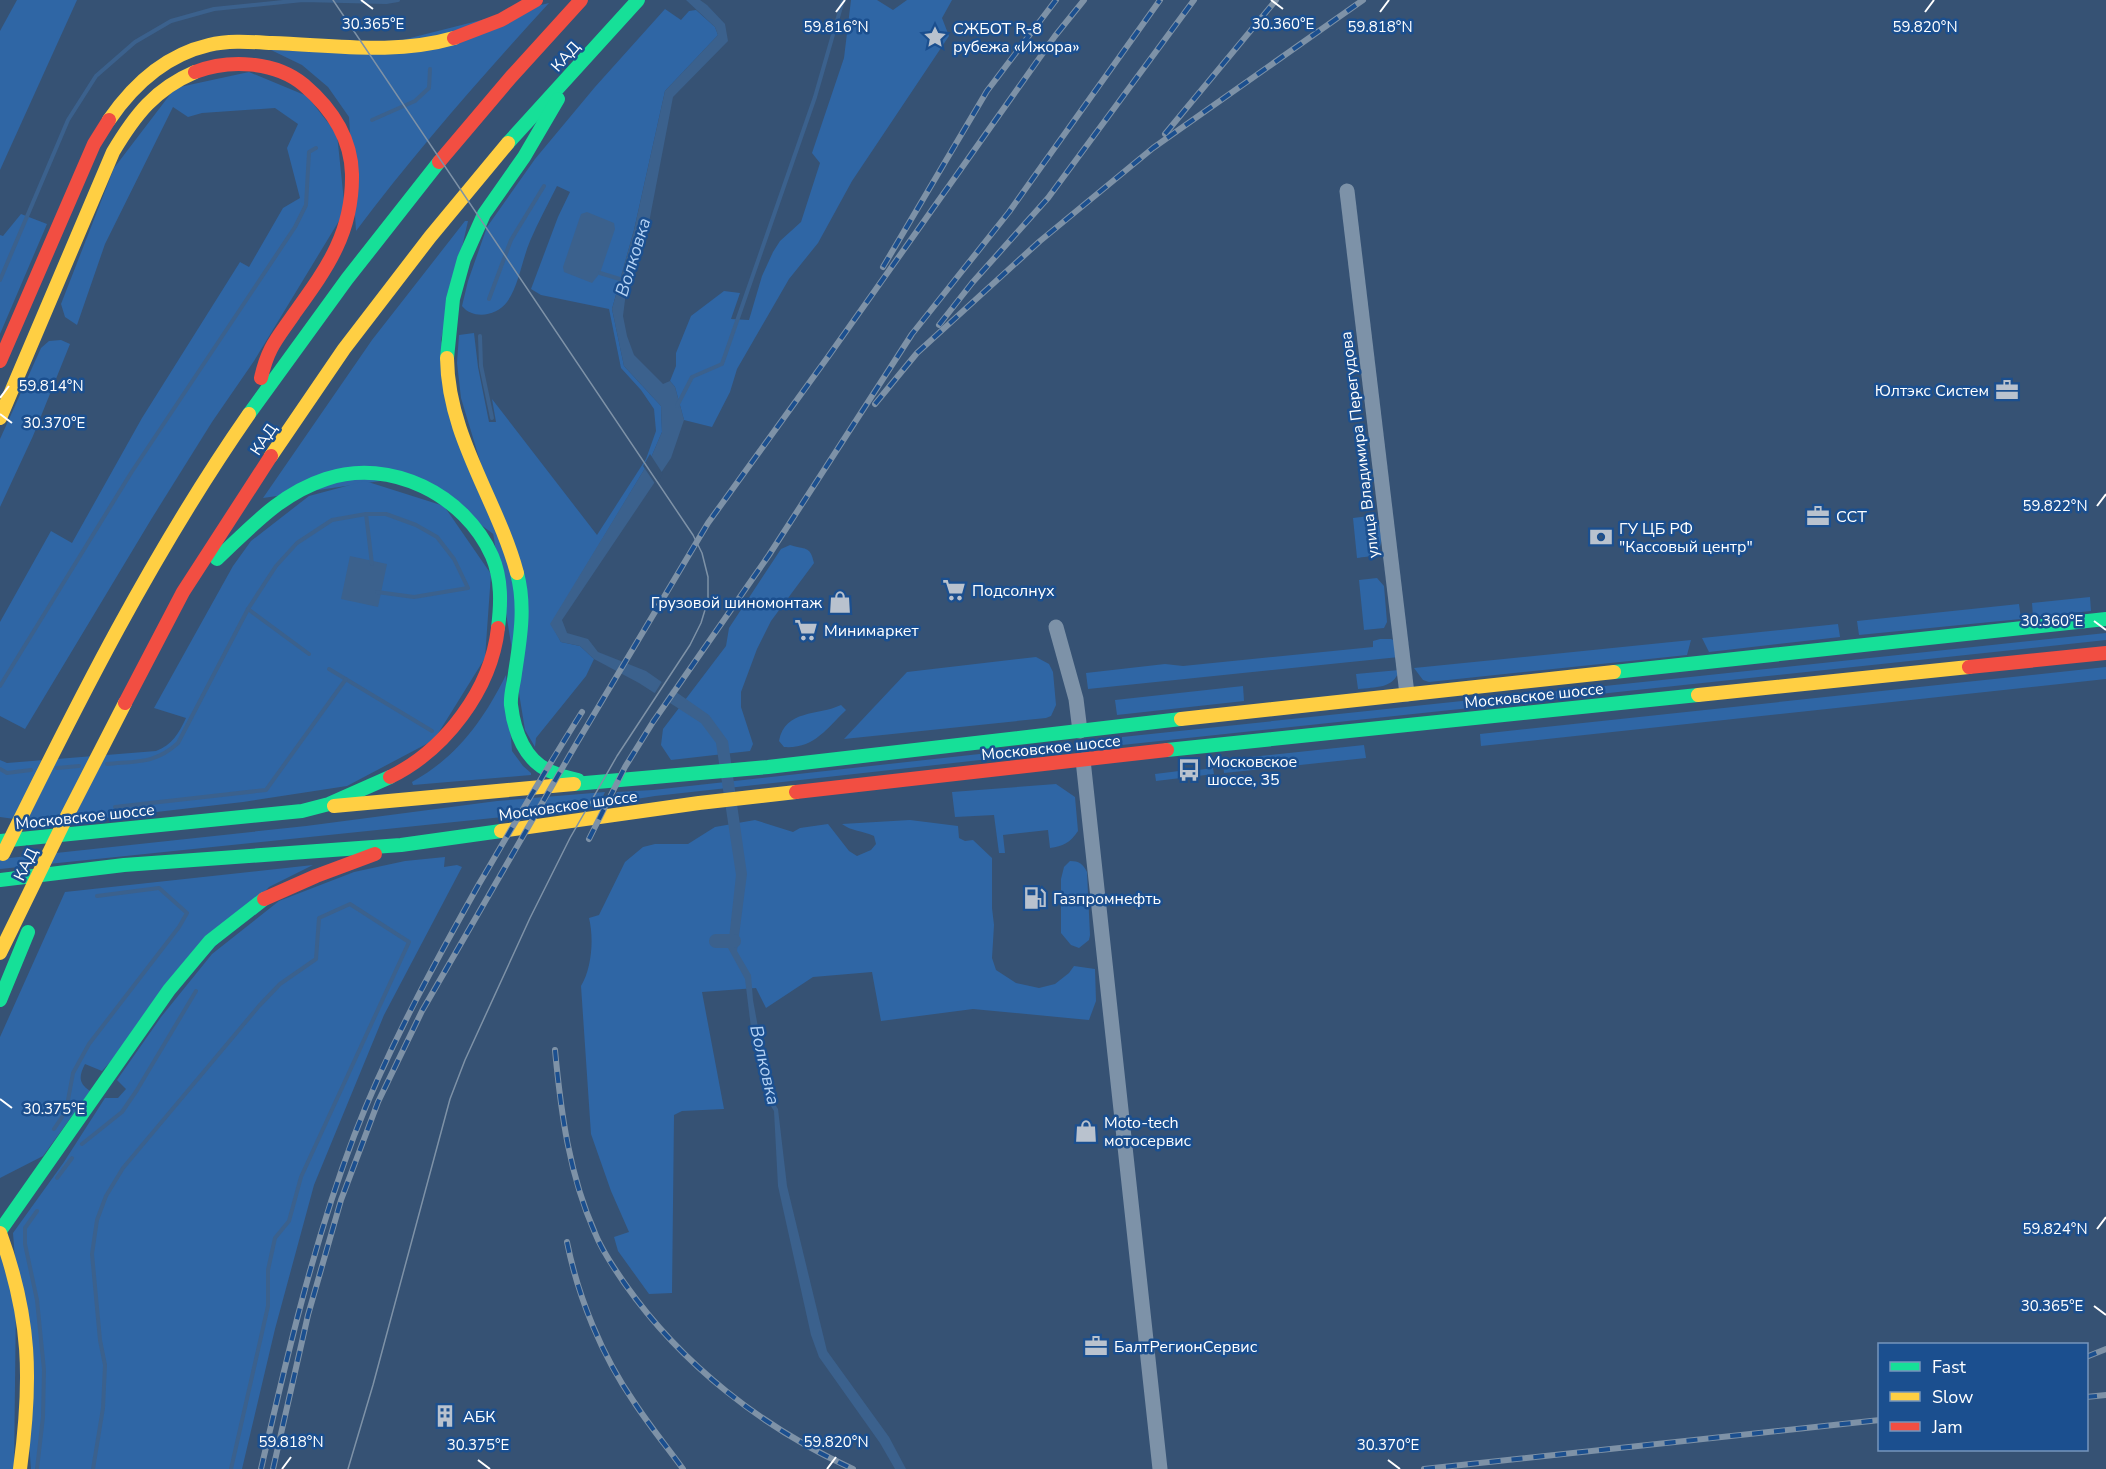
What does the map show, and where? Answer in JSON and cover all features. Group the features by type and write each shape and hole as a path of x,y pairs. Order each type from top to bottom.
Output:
{"main road":[{"path":"0,361 94,144 111,115 152,71 179,55 212,44 250,42 342,48 388,48 441,42 468,35 498,23 536,0"},
{"name":"КАД","path":"0,859 91,679 163,548 254,405 359,262 412,195 547,36 581,0"},
{"name":"КАД","path":"0,953 67,816 183,591 268,461 344,349 445,219 512,138 638,0"},
{"path":"0,418 113,152 129,126 158,93 175,81 217,64 247,62 288,74 302,83 324,104 342,132 349,149 352,174 352,196 348,217 336,251 327,268 267,353 254,405"},
{"path":"578,66 524,157 484,214 464,259 453,299 447,360 451,401 465,447 511,551 519,581 522,600 520,637 511,703 518,735 524,748 536,762 550,772 589,782"},
{"path":"183,591 278,502 327,478 359,472 387,474 425,486 463,514 485,544 499,580 497,637 488,668 463,714 428,754 401,772 320,807"},
{"name":"Московское шоссе","path":"0,880 124,865 401,844 748,798 1407,694 2106,619"},
{"name":"Московское шоссе","path":"0,841 320,807 589,782 1081,745 2106,653"},
{"path":"0,848 29,801"},
{"path":"0,1000 36,913 67,816"},
{"path":"0,826 30,837"},
{"path":"20,1469 29,1381 27,1334 21,1294 0,1232 169,990 210,941 266,898 401,844"}],"street":[{"name":"улица Владимира Перегудова","path":"1347,191 1407,694"},
{"path":"1056,627 1076,699 1160,1469"}],"shaded area":[{"path":"17,0 77,0 0,170 0,31"},
{"path":"851,0 877,0 893,10 907,0 952,0 942,18 949,36 852,181 818,243 789,279 737,369 730,392 712,427 684,420 675,387 670,381 676,366 676,353 691,316 724,291 740,293 731,319 749,320 762,276 773,252 780,241 801,222 820,163 812,153 844,58"},
{"path":"549,3 450,114 356,231 349,117 328,87 302,65 271,50 351,53"},
{"path":"665,9 681,20 689,11 696,10 715,27 718,35 665,91 634,230 612,309 624,366 661,406 662,432 650,460 551,624 561,642 580,646 594,659 586,676 536,738 535,747 525,730 483,471 461,398 457,363 459,335 474,333 489,422 496,422 492,399 597,535 646,459 656,431 654,409 621,368 609,309 541,295 531,289 558,217 570,192 557,186 530,241 515,288 503,307 491,313 478,315 462,306 468,281 487,227 535,159 595,87"},
{"path":"249,72 307,96 337,134 345,211 254,361 212,422 152,518 25,729 0,716 0,622 51,531 72,543 142,418 240,262 249,267 283,208 300,198 287,148 298,124 275,108 202,113 188,117 173,107 105,244 77,325 65,317 61,304 114,168 175,88"},
{"path":"21,214 47,224 0,334 0,235 3,236"},
{"path":"465,221 468,221 441,340 496,536 415,476 263,498 372,340"},
{"path":"61,340 70,344 33,436 0,507 0,439 41,348 49,341"},
{"path":"365,481 444,506 491,574 485,658 434,740 347,786 243,802 87,820 29,821 0,817 0,760 7,763 156,751 171,742 186,718 154,708 233,566 251,541 309,496"},
{"path":"1369,516 1377,522 1381,533 1381,544 1376,553 1357,558 1353,518"},
{"path":"790,545 809,551 814,563 771,621 757,649 741,692 741,707 753,744 750,751 671,760 661,745 663,729 726,646 729,628 781,549"},
{"path":"1377,578 1384,586 1387,622 1384,628 1364,630 1359,580"},
{"path":"2090,597 2091,611 2033,617 2032,603"},
{"path":"2019,604 2021,619 1859,635 1857,621"},
{"path":"1838,624 1840,637 1709,652 1702,638"},
{"path":"2106,633 2106,640 1122,745 1122,737"},
{"path":"1391,639 1398,642 1399,657 1088,689 1086,673 1165,664 1183,666 1373,647 1373,641"},
{"path":"1691,640 1687,655 1429,682 1423,680 1414,668"},
{"path":"1036,657 1049,664 1053,672 1056,705 1051,716 844,739 907,672"},
{"path":"2106,667 2106,679 1481,746 1480,734"},
{"path":"1399,670 1393,681 1388,684 1358,689 1356,674"},
{"path":"506,675 512,751 531,775 413,785 412,782 442,761 467,736 488,708"},
{"path":"1243,686 1244,701 1117,715 1115,700"},
{"path":"841,705 846,710 826,731 812,741 804,745 784,747 779,741 782,731 795,718"},
{"path":"1364,745 1366,758 1224,773 1223,760"},
{"path":"1043,747 1044,753 655,796 611,803 617,792"},
{"path":"1213,768 1214,774 1156,781 1155,774 1179,771 1180,776 1197,774 1198,770"},
{"path":"1056,784 1075,797 1078,831 1069,841 1059,846 1050,848 1048,830 1003,835 1005,853 999,853 994,815 955,817 952,792"},
{"path":"605,792 599,805 560,811 0,869 0,859 306,826 497,801"},
{"path":"755,820 793,832 800,828 828,824 849,851 857,856 871,850 876,844 874,836 842,824 910,820 958,826 959,838 965,841 973,840 992,858 994,925 992,958 996,970 1016,983 1039,988 1055,984 1074,966 1095,969 1096,1001 1089,1020 973,1009 881,1021 872,972 813,977 766,1008 756,988 702,992 724,1109 682,1111 674,1115 672,1293 649,1294 618,1251 614,1237 629,1232 611,1191 591,1134 581,986 588,971 591,953 589,918 599,915 625,862 643,847 655,844 688,844 715,827"},
{"path":"445,857 444,867 457,865 462,867 384,1015 314,1185 275,1329 242,1469 31,1469 13,1233 64,1162 105,1098 118,1098 126,1089 117,1080 161,1017 212,954 279,901 354,872 405,861"},
{"path":"1070,861 1080,864 1087,872 1090,935 1089,940 1079,948 1071,945 1061,933 1061,879 1064,867"},
{"path":"313,865 269,887 102,1071 85,1064 81,1079 83,1085 90,1091 43,1156 0,1178 0,1037 65,892"},
{"path":"0,1250 16,1300 14,1469 0,1469"}],"water":[{"name":"Волковка","path":"686,0 700,0 707,5 725,24 728,41 673,97 647,233 631,267 623,316 634,355 663,384 670,381 675,387 684,420 671,458 562,620 567,633 588,639 598,652 646,671 709,715 728,741 747,874 737,951 751,975 753,1000 771,1098 778,1109 787,1186 827,1351 889,1437 906,1469 895,1469 880,1443 819,1357 811,1335 778,1186 774,1111 767,1100 752,1036 745,979 728,948 736,875 716,743 701,723 639,683 594,659 580,646 561,642 550,624 650,460 662,432 661,406 624,366 612,309 634,230 665,91 718,35 715,27"},
{"path":"587,212 614,223 615,229 600,273 592,283 564,272 563,267 581,214"},
{"path":"350,556 387,564 378,607 341,599"}],"pier":[{"path":"650,454 663,474 656,485 643,466"},
{"path":"663,680 673,687 663,702 653,696"}],"waterway":[{"path":"0,280 68,120 96,76 135,42 171,21 214,9 303,0 386,2 398,0"},
{"path":"677,406 692,377 722,364 815,97 843,0"},
{"path":"372,120 415,101 429,88 430,69"},
{"path":"0,686 131,473 295,227 306,205 309,152 316,148"},
{"path":"489,299 511,240 544,186"},
{"name":"Волковка","path":"600,273 623,280"},
{"path":"480,336 481,366 492,418"},
{"path":"366,514 372,564"},
{"path":"107,764 137,762 153,758 170,750 178,743 248,609 276,566 297,543 332,520 366,514 386,514 416,525 437,537 454,559 468,588 414,597 377,592"},
{"path":"248,609 309,654"},
{"path":"329,669 432,731"},
{"path":"115,807 266,790 346,679"},
{"path":"57,768 79,766"},
{"path":"0,769 7,773 31,770"},
{"path":"54,1129 66,1111 73,1073 89,1044 179,927 187,913 159,888 97,896"},
{"path":"93,1469 103,1408 105,1365 100,1340 92,1254 97,1220 106,1196 123,1168 259,1006 280,984 316,959 319,918 350,904 409,942 301,1177 289,1221 275,1238 268,1270 268,1306 231,1469"},
{"path":"716,941 734,941"},
{"path":"82,1144 122,1112 196,991"},
{"path":"57,1178 72,1158"},
{"path":"37,1211 25,1228 25,1244 37,1300 44,1370 43,1417 37,1469"}],"tram line":[{"path":"333,0 693,535 702,553 708,577 708,600 701,623 690,645 617,756 570,838 530,918 465,1060 450,1099 348,1469"}],"railway":[{"path":"883,267 987,91 1056,0"},
{"path":"273,1469 308,1315 341,1200 378,1102 422,1011 575,746 708,523 1055,36 1084,0"},
{"path":"589,839 625,767 653,722 769,555 912,334 1009,212 1160,0"},
{"path":"939,325 972,283 1048,198 1194,0"},
{"path":"1165,134 1276,0"},
{"path":"875,404 917,353 1040,241 1153,148 1363,0"},
{"path":"261,1469 313,1259 339,1177 367,1103 396,1039 479,884 582,712"},
{"path":"555,1050 563,1120 572,1166 598,1240 625,1284 647,1314 672,1341 727,1392 787,1434 853,1469"},
{"path":"567,1242 585,1305 602,1346 622,1384 683,1469"},
{"path":"2088,1356 2106,1349"},
{"path":"2088,1397 2106,1395"},
{"path":"1424,1469 1878,1420"}],"traffic: fast":[{"path":"508,143 638,0"},
{"path":"447,358 453,299 464,259 484,214 524,157 558,99"},
{"path":"249,414 347,279 439,162"},
{"path":"217,559 280,502 310,485 350,473 375,473 400,478 423,486 444,499 464,515 480,534 492,556 498,574 500,601 498,628"},
{"path":"517,573 522,610 511,697 515,725 522,744 535,761 555,773 578,780"},
{"path":"1614,672 2106,619"},
{"path":"1167,750 1698,695"},
{"path":"574,784 768,767 1181,719"},
{"path":"0,841 302,811 329,804 390,777"},
{"path":"0,880 124,865 401,845 501,831"},
{"path":"0,1231 169,990 210,941 264,899"},
{"path":"0,1000 28,932"}],"traffic: slow":[{"path":"109,120 118,107 152,73 179,56 209,45 240,42 387,48 454,38"},
{"path":"0,418 113,152 129,126 147,104 168,86 195,72"},
{"path":"271,456 344,349 430,237 508,143"},
{"path":"447,358 449,387 464,441 498,519 517,573"},
{"path":"3,854 59,741 148,574 214,466 249,414"},
{"path":"1698,695 1969,667"},
{"path":"1181,719 1614,672"},
{"path":"0,953 125,703"},
{"path":"334,806 574,784"},
{"path":"501,831 699,803 796,792"},
{"path":"0,1233 18,1293 26,1350 26,1407 20,1469"}],"traffic: jam":[{"path":"454,38 501,20 536,0"},
{"path":"439,162 511,77 581,0"},
{"path":"195,72 222,65 237,64 266,67 292,77 314,94 331,114 338,124 351,160 351,195 348,214 336,249 274,344 261,378"},
{"path":"0,361 94,144 109,120"},
{"path":"125,703 183,592 271,456"},
{"path":"390,777 429,751 462,716 486,674 494,651 498,628"},
{"path":"1969,667 2106,653"},
{"path":"796,792 1167,750"},
{"path":"264,899 375,854"}],"place":[{"name":"СЖБОТ R-8 рубежа «Ижора»","path":"935,37"},
{"name":"Юлтэкс Систем","path":"2007,390"},
{"name":"ССТ","path":"1818,516"},
{"name":"ГУ ЦБ РФ \"Кассовый центр\"","path":"1601,537"},
{"name":"Подсолнух","path":"954,590"},
{"name":"Грузовой шиномонтаж","path":"840,602"},
{"name":"Минимаркет","path":"806,630"},
{"name":"Московское шоссе, 35","path":"1189,770"},
{"name":"Газпромнефть","path":"1035,898"},
{"name":"Moto-tech мотосервис","path":"1086,1131"},
{"name":"БалтРегионСервис","path":"1096,1346"},
{"name":"АБК","path":"445,1416"}]}
